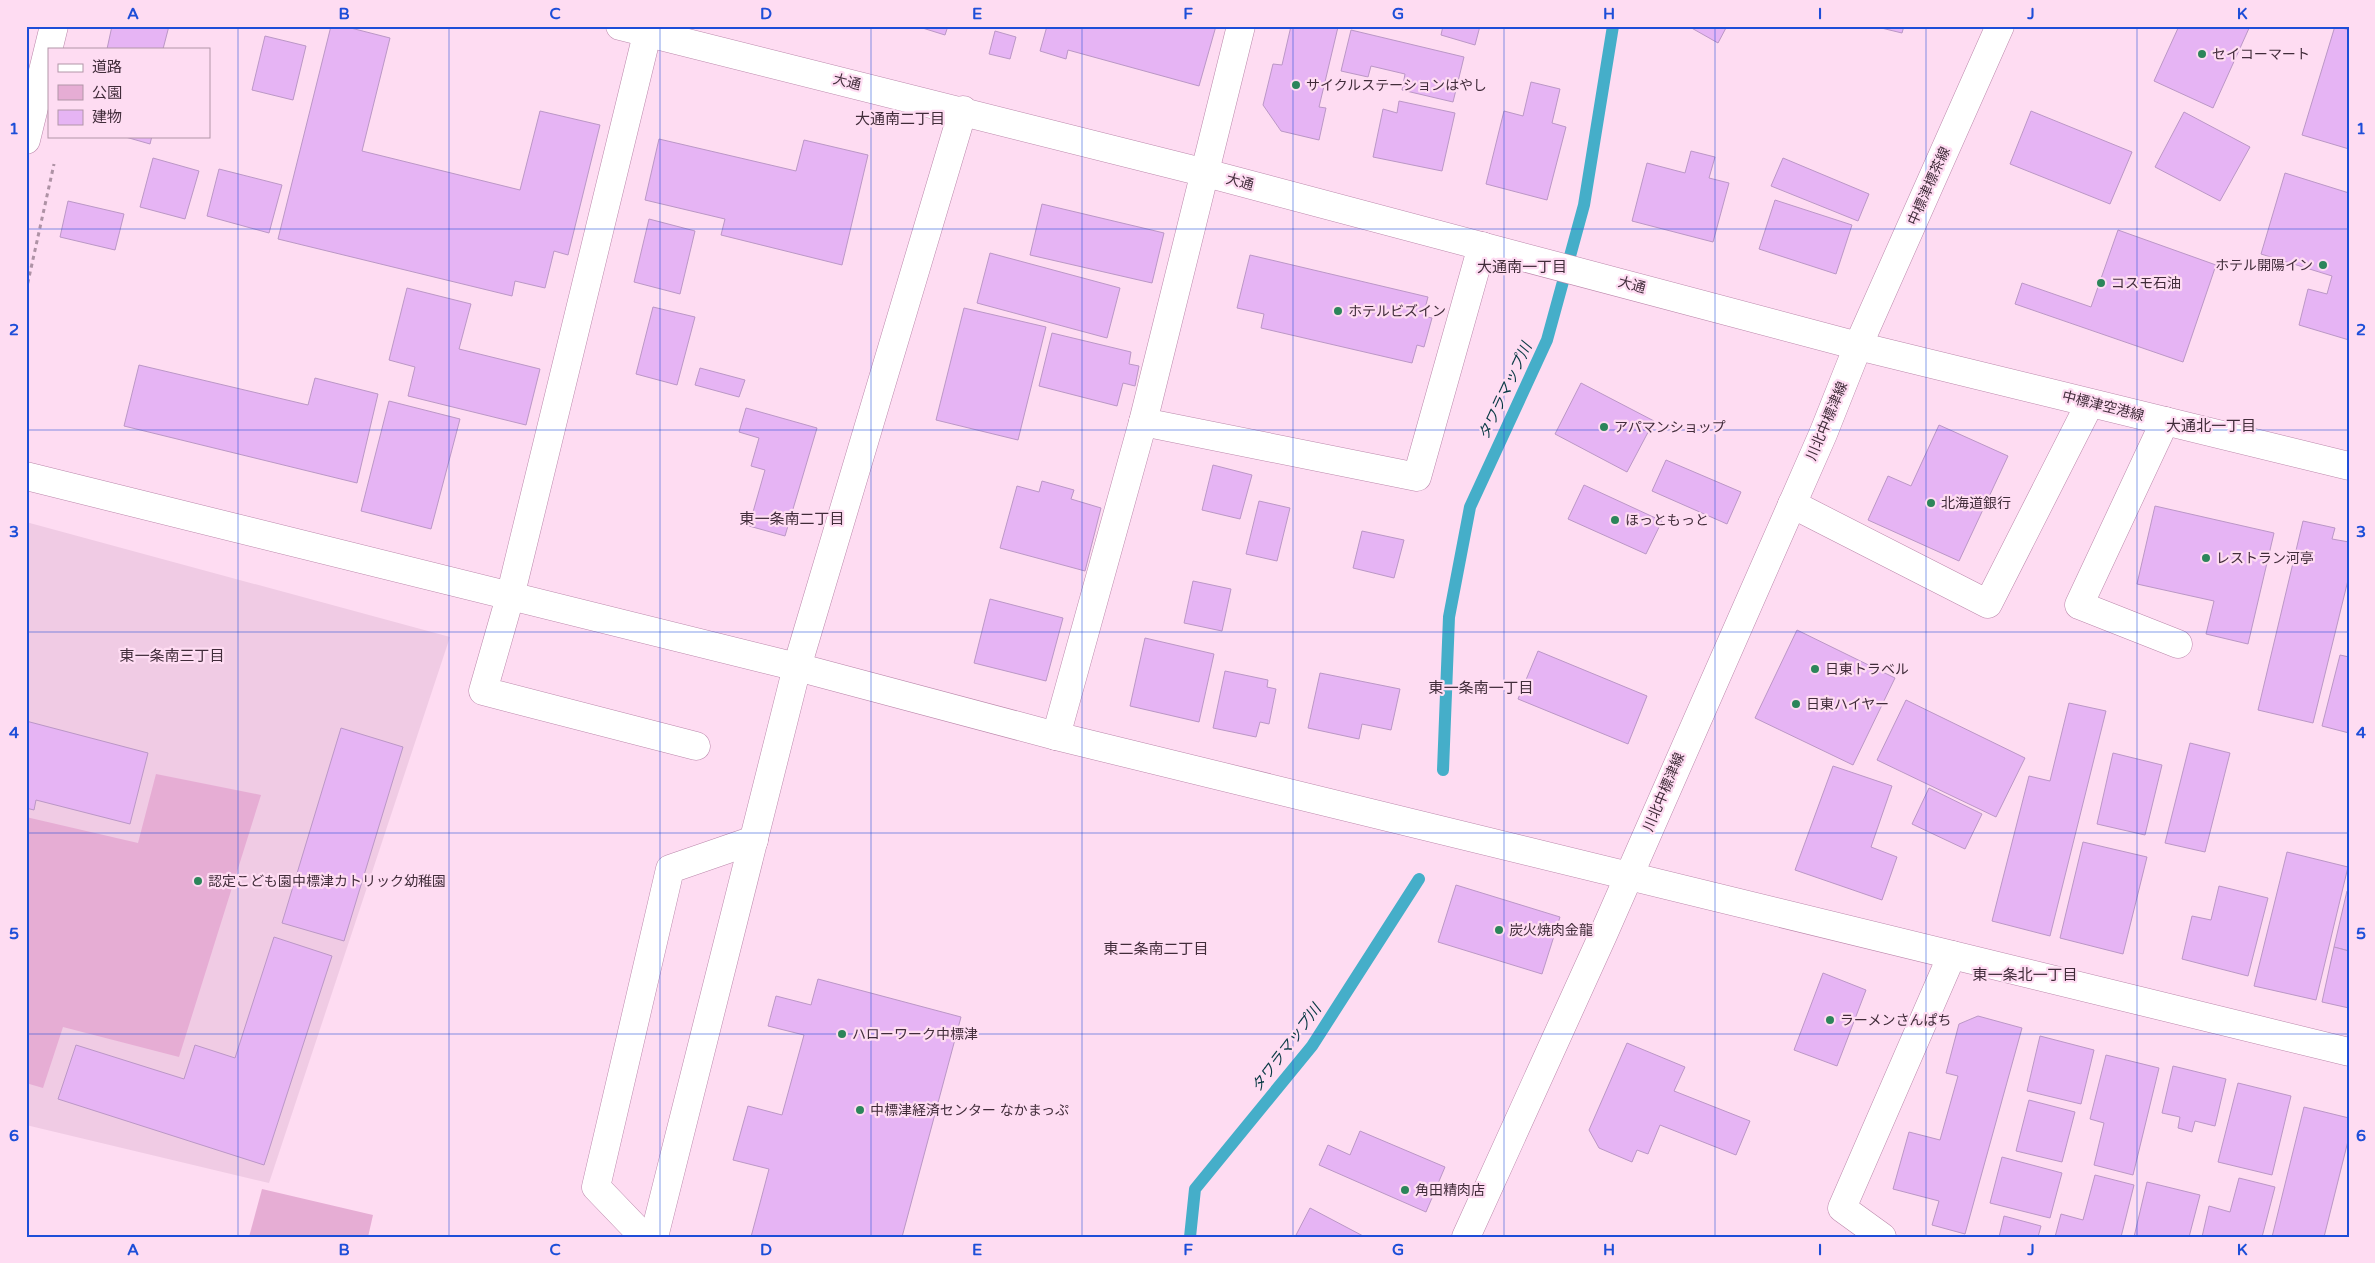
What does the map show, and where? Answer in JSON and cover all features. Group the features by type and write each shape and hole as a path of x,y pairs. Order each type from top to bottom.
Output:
{"street":[{"path":"49,48 54,26"},
{"name":"大通","path":"620,26 648,30 963,110 1858,346"},
{"path":"1056,736 1143,422 1242,26"},
{"name":"中標津標茶線","path":"1858,346 2000,26"},
{"path":"648,30 510,597 483,692 696,746"},
{"path":"26,140 48,50"},
{"path":"654,1237 797,667 963,110"},
{"path":"1143,422 1417,477 1482,246"},
{"name":"中標津空港線","path":"1858,346 2349,466"},
{"name":"川北中標津線","path":"1466,1237 1629,875 1792,504 1858,346"},
{"path":"1792,504 1988,604 2090,402"},
{"path":"2166,421 2079,605 2178,644"},
{"path":"26,476 797,667 1056,736 2349,1052"},
{"path":"644,1237 596,1187 670,869 754,840"},
{"path":"1882,1237 1842,1208 1952,955"}],"path":[{"path":"26,291 56,156"}],"shaded area":[{"name":"認定こども園中標津カトリック幼稚園","path":"26,522 450,637 269,1183 26,1125"}],"green space":[{"path":"156,774 261,795 179,1057 63,1027 43,1088 26,1083 26,817 138,843"},
{"path":"262,1189 373,1215 368,1237 249,1237"}],"building":[{"path":"112,26 169,26 163,48 107,48"},
{"path":"331,26 343,26 390,38 362,151 520,190 540,111 600,125 568,255 554,251 545,288 515,281 512,296 278,239"},
{"path":"916,26 948,26 945,35"},
{"path":"1047,26 1216,26 1199,86 1068,50 1066,59 1040,51"},
{"name":"サイクルステーションはやし","path":"1291,26 1338,27 1319,107 1326,108 1319,140 1281,131 1263,105 1273,64 1282,65"},
{"path":"1443,26 1480,26 1475,45 1441,35"},
{"path":"1688,26 1727,26 1718,43"},
{"path":"1873,26 1904,26 1902,33"},
{"name":"セイコーマート","path":"2179,26 2250,26 2213,108 2154,81"},
{"path":"2335,26 2349,30 2349,149 2302,135"},
{"path":"1351,30 1464,57 1453,102 1402,90 1405,74 1371,66 1368,77 1341,71"},
{"path":"995,31 1016,37 1010,59 989,54"},
{"path":"265,36 306,46 293,100 252,90"},
{"path":"1531,82 1560,89 1552,123 1566,127 1547,200 1486,184 1504,111 1523,116"},
{"path":"1399,101 1455,113 1442,171 1373,157 1383,109 1397,113"},
{"path":"2031,111 2132,152 2110,204 2010,164"},
{"path":"2184,112 2250,147 2220,201 2155,167"},
{"path":"129,138 152,138 150,144"},
{"path":"659,139 796,171 804,140 868,155 842,265 721,235 725,219 645,200"},
{"path":"1691,151 1715,157 1709,178 1729,183 1713,242 1632,221 1647,163 1685,173"},
{"path":"153,158 199,171 185,219 140,207"},
{"path":"1783,158 1869,194 1858,221 1771,186"},
{"path":"219,169 282,185 269,233 207,216"},
{"name":"ホテル開陽イン","path":"2285,173 2349,193 2349,340 2299,325 2308,289 2327,294 2332,276 2261,254"},
{"path":"1775,200 1852,225 1836,274 1759,249"},
{"path":"68,201 124,214 115,250 60,237"},
{"path":"1042,204 1164,233 1152,283 1030,255"},
{"path":"649,219 695,231 680,294 634,282"},
{"path":"2118,230 2216,265 2183,362 2015,304 2022,283 2091,307"},
{"path":"990,253 1120,288 1107,338 977,303"},
{"name":"ホテルビズイン","path":"1250,255 1428,297 1423,316 1432,318 1424,347 1417,345 1412,363 1261,328 1264,314 1237,308"},
{"path":"407,288 471,304 459,349 540,369 526,425 408,396 415,367 389,360"},
{"path":"653,307 695,317 677,385 636,374"},
{"path":"964,308 1046,327 1018,440 936,420"},
{"path":"1052,333 1131,352 1129,364 1139,366 1135,386 1123,383 1117,406 1039,386"},
{"path":"139,365 308,405 315,378 378,394 357,483 124,426"},
{"path":"700,368 745,380 739,397 695,385"},
{"name":"アパマンショップ","path":"1581,383 1654,421 1627,472 1555,434"},
{"path":"389,401 460,419 431,529 361,511"},
{"path":"746,408 817,428 785,536 749,526 765,470 751,466 759,438 739,432"},
{"name":"北海道銀行","path":"1939,425 2008,456 1959,561 1868,520 1888,476 1911,486"},
{"path":"1666,460 1741,492 1727,524 1652,491"},
{"path":"1213,465 1252,475 1240,519 1202,510"},
{"path":"1042,481 1074,490 1071,499 1101,508 1085,571 1000,548 1017,486 1039,492"},
{"name":"ほっともっと","path":"1584,485 1662,521 1646,554 1568,519"},
{"path":"1259,501 1290,508 1277,561 1246,554"},
{"name":"レストラン河亭","path":"2155,506 2274,533 2248,644 2206,634 2214,601 2137,584"},
{"path":"2303,521 2335,528 2332,539 2349,542 2349,576 2313,723 2258,710"},
{"path":"1362,531 1404,540 1394,578 1353,568"},
{"path":"1193,581 1231,589 1222,631 1184,623"},
{"path":"990,599 1063,618 1046,681 974,663"},
{"path":"1797,630 1895,678 1853,765 1755,718"},
{"path":"1145,638 1214,654 1199,722 1130,706"},
{"path":"1538,651 1647,696 1628,744 1518,699"},
{"path":"2340,655 2349,657 2349,733 2322,726"},
{"path":"1225,671 1268,680 1267,687 1276,689 1269,724 1260,722 1256,737 1213,728"},
{"path":"1320,673 1400,689 1391,730 1362,724 1359,739 1308,728"},
{"path":"1906,700 2025,758 1996,817 1877,760"},
{"path":"2069,703 2106,711 2050,936 1992,921 2029,776 2050,781"},
{"path":"26,721 148,753 130,824 36,800 34,810 26,808"},
{"path":"341,728 403,747 344,941 282,923"},
{"path":"2190,743 2230,753 2205,852 2165,843"},
{"path":"2113,753 2162,765 2145,835 2097,824"},
{"path":"1833,766 1892,786 1871,847 1897,857 1882,900 1795,870"},
{"path":"1929,788 1982,814 1965,849 1912,824"},
{"path":"2083,842 2147,857 2123,954 2060,938"},
{"path":"2287,852 2348,867 2316,1000 2254,986"},
{"name":"炭火焼肉金龍","path":"1456,885 1560,917 1542,974 1438,942"},
{"path":"2219,886 2268,898 2248,976 2182,959 2192,916 2211,920"},
{"path":"2347,891 2349,892 2349,951 2334,947"},
{"path":"274,937 332,956 264,1165 58,1099 76,1045 184,1079 195,1045 235,1058"},
{"path":"2334,947 2349,951 2349,1008 2322,1002"},
{"name":"ラーメンさんぱち","path":"1823,973 1866,990 1837,1066 1794,1050"},
{"name":"中標津経済センター なかまっぷ","path":"818,979 961,1017 902,1237 751,1237 769,1169 733,1160 748,1106 782,1115 804,1035 768,1026 776,996 811,1005"},
{"path":"1978,1016 2022,1028 1965,1234 1932,1225 1939,1201 1893,1189 1909,1132 1940,1140 1958,1076 1946,1073 1959,1024"},
{"path":"2040,1036 2094,1050 2081,1104 2027,1091"},
{"path":"1627,1043 1685,1067 1674,1091 1750,1121 1736,1155 1660,1125 1648,1154 1637,1150 1632,1162 1599,1148 1589,1130"},
{"path":"2106,1055 2159,1068 2133,1175 2094,1165 2104,1123 2090,1119"},
{"path":"2173,1066 2226,1079 2215,1126 2195,1121 2192,1132 2178,1128 2180,1117 2162,1113"},
{"path":"2238,1083 2291,1096 2272,1175 2218,1162"},
{"path":"2029,1100 2075,1112 2062,1162 2016,1151"},
{"path":"2304,1107 2349,1118 2349,1137 2324,1237 2272,1237"},
{"name":"角田精肉店","path":"1360,1131 1445,1167 1426,1212 1319,1165 1328,1145 1350,1155"},
{"path":"2002,1157 2062,1173 2050,1218 1990,1203"},
{"path":"2095,1175 2134,1185 2121,1237 2055,1237 2061,1214 2083,1220"},
{"path":"2239,1178 2275,1187 2262,1237 2202,1237 2209,1206 2230,1212"},
{"path":"2147,1182 2200,1195 2189,1237 2134,1237"},
{"path":"1310,1208 1365,1237 1295,1237"},
{"path":"2004,1216 2041,1226 2038,1237 1999,1237"}],"waterway":[{"name":"タワラマップ川","path":"1443,770 1449,617 1470,507 1547,340 1584,205 1613,26"},
{"name":"タワラマップ川","path":"1190,1237 1195,1189 1312,1046 1419,879"}],"place":[{"name":"セイコーマート","path":"2202,54"},
{"name":"サイクルステーションはやし","path":"1296,85"},
{"name":"ホテル開陽イン","path":"2323,265"},
{"name":"コスモ石油","path":"2101,283"},
{"name":"ホテルビズイン","path":"1338,311"},
{"name":"アパマンショップ","path":"1604,427"},
{"name":"北海道銀行","path":"1931,503"},
{"name":"ほっともっと","path":"1615,520"},
{"name":"レストラン河亭","path":"2206,558"},
{"name":"日東トラベル","path":"1815,669"},
{"name":"日東ハイヤー","path":"1796,704"},
{"name":"認定こども園中標津カトリック幼稚園","path":"198,881"},
{"name":"炭火焼肉金龍","path":"1499,930"},
{"name":"ラーメンさんぱち","path":"1830,1020"},
{"name":"ハローワーク中標津","path":"842,1034"},
{"name":"中標津経済センター なかまっぷ","path":"860,1110"},
{"name":"角田精肉店","path":"1405,1190"}],"district":[{"name":"大通南二丁目","path":"900,119"},
{"name":"大通南一丁目","path":"1522,267"},
{"name":"大通北一丁目","path":"2211,426"},
{"name":"東一条南二丁目","path":"792,519"},
{"name":"東一条南三丁目","path":"172,656"},
{"name":"東一条南一丁目","path":"1481,688"},
{"name":"東二条南二丁目","path":"1156,949"},
{"name":"東一条北一丁目","path":"2025,975"}]}
